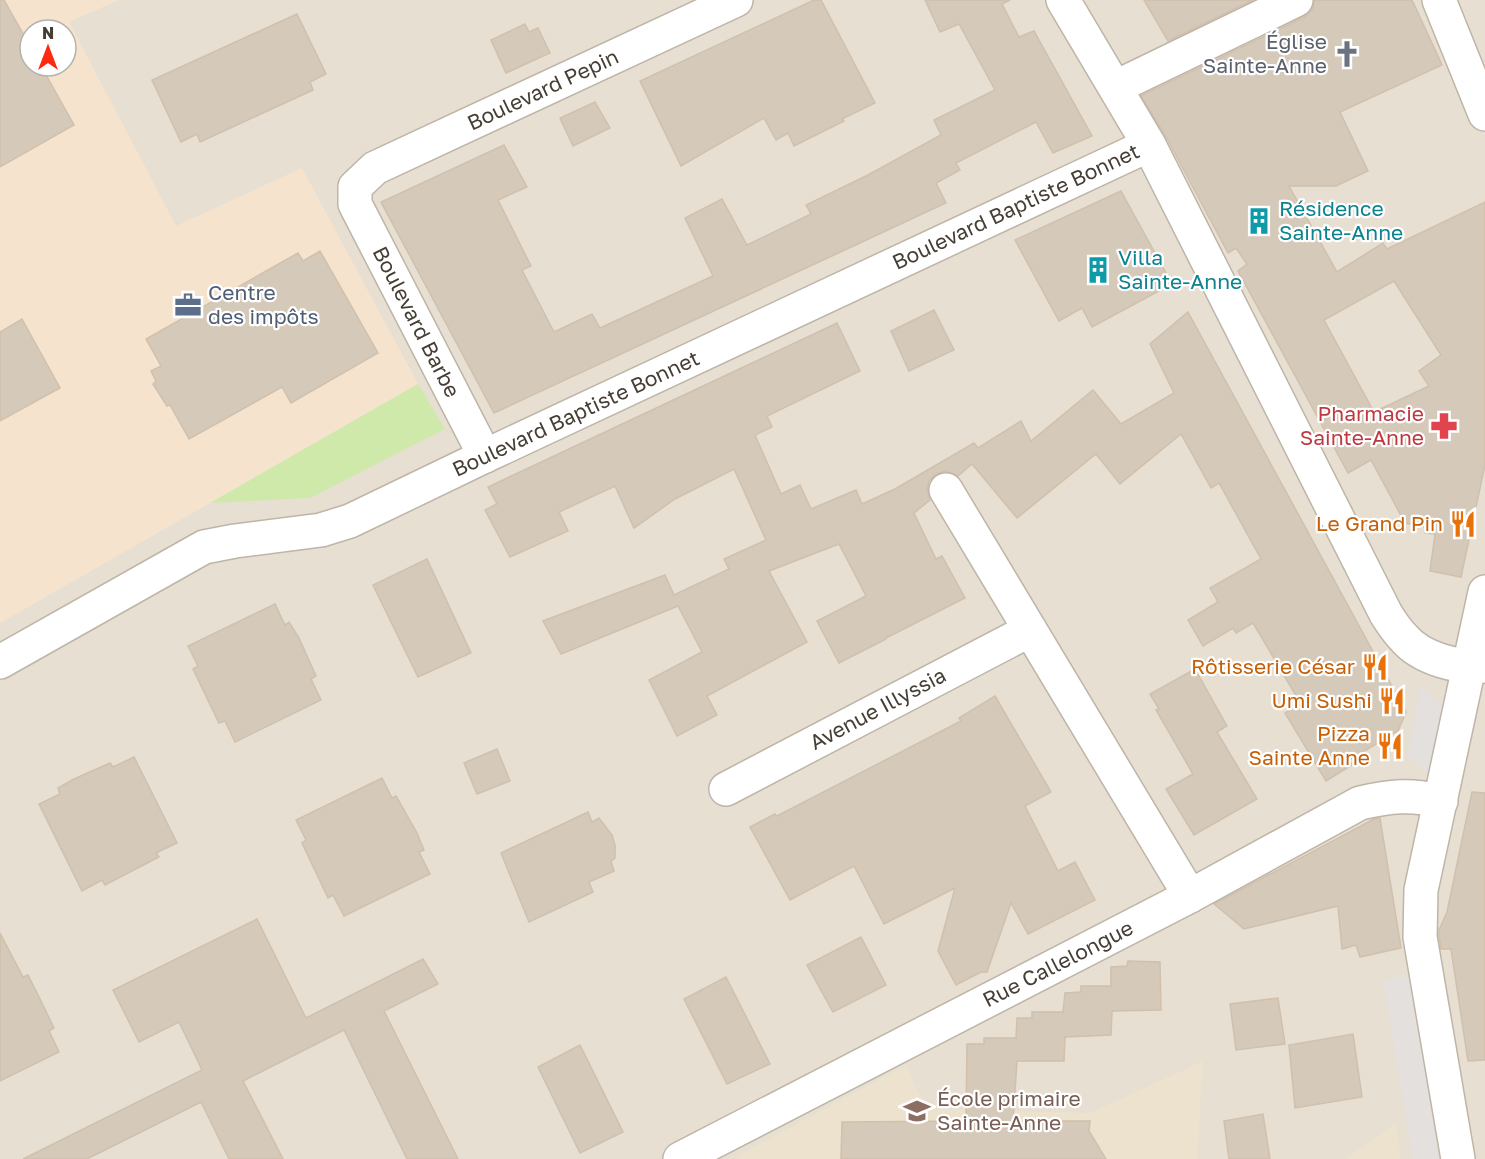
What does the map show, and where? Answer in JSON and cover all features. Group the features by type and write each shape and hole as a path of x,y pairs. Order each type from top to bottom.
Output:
{"street":[{"name":"Boulevard Pepin","path":"356,187 375,168 736,0"},
{"path":"1063,0 1149,145 1386,614 1404,639 1427,656 1478,666"},
{"path":"1116,87 1296,0"},
{"path":"1441,1 1485,114"},
{"name":"Boulevard Baptiste Bonnet","path":"0,662 204,547 321,530 350,521 1149,145"},
{"name":"Boulevard Barbe","path":"356,187 356,204 484,456"},
{"path":"946,490 1190,896"},
{"path":"1458,1159 1420,937 1421,890 1441,801 1478,666 1485,592"},
{"name":"Avenue Illyssia","path":"726,789 1030,630"},
{"name":"Rue Callelongue","path":"680,1159 1190,896 1360,803 1398,796 1417,796 1441,801"}],"shaded area":[{"path":"0,0 1485,0 1485,1159 0,1159"},
{"name":"Centre des impôts","path":"0,0 119,0 78,18 18,18 18,78 78,78 78,39 176,226 302,168 418,384 0,623"},
{"path":"1421,687 1443,707 1429,774 1407,756"},
{"path":"1409,976 1439,1159 1413,1159 1383,980"},
{"name":"École primaire Sainte-Anne","path":"1203,1061 1197,1159 737,1159 736,1157 906,1065 918,1093 937,1109 1090,1113"},
{"path":"1396,1123 1401,1159 1345,1159"}],"green space":[{"path":"418,384 445,429 310,498 210,503"}],"building":[{"path":"0,0 4,0 18,25 18,78 48,78 74,125 0,167"},
{"path":"814,0 821,0 875,103 794,146 788,133 776,140 764,118 681,166 640,81"},
{"path":"925,0 1010,0 1002,4 1019,37 1034,31 1092,136 1053,153 1036,122 956,163 960,170 936,183 946,203 494,413 381,202 504,145 527,187 498,200 531,266 522,270 554,332 592,314 600,328 713,276 685,218 722,199 747,245 811,214 806,205 868,175 941,135 934,120 995,90 959,24 940,32"},
{"path":"1144,0 1253,0 1168,41"},
{"path":"1315,0 1412,0 1442,65 1340,112 1368,171 1336,186 1289,186 1337,272 1383,243 1387,249 1485,202 1485,465 1461,577 1430,571 1435,534 1425,533 1425,527 1405,523 1371,460 1348,473 1238,271 1247,264 1236,248 1228,253 1165,135 1141,96 1304,17 1312,10","holes":["1394,281 1441,355 1419,371 1429,386 1374,412 1324,320"]},
{"path":"297,14 326,74 310,82 313,90 200,142 197,134 181,142 152,80"},
{"path":"525,24 529,32 538,28 550,53 506,73 491,40"},
{"path":"595,102 610,128 573,146 560,118"},
{"name":"Villa Sainte-Anne","path":"1121,191 1172,284 1092,327 1082,308 1059,321 1015,240"},
{"path":"320,251 378,353 291,403 282,387 189,439 170,405 167,406 153,384 156,381 151,371 161,366 146,339 298,253 303,261"},
{"path":"934,310 954,350 909,371 891,331"},
{"path":"1188,312 1406,712 1398,731 1349,760 1352,765 1326,781 1285,713 1301,704 1253,623 1236,633 1233,628 1203,646 1188,620 1218,602 1210,588 1261,559 1219,483 1211,488 1181,434 1120,484 1096,454 1017,518 972,464 958,476 946,471 936,474 929,481 927,490 930,500 914,513 936,559 942,556 965,598 839,663 817,621 866,596 839,544 769,571 807,642 707,696 717,715 677,736 649,680 702,652 678,606 561,654 543,621 665,575 674,595 729,569 724,559 766,540 734,469 675,499 634,528 615,486 559,512 568,531 510,557 485,510 497,504 488,487 837,323 860,371 767,416 772,427 755,435 781,494 800,485 811,509 856,490 862,504 895,489 974,443 978,448 1021,421 1031,441 1093,390 1121,424 1174,393 1150,344"},
{"path":"22,319 60,388 0,421 0,332"},
{"path":"427,559 471,653 418,677 373,585"},
{"path":"275,604 285,625 289,622 299,638 316,676 311,679 321,700 235,742 225,721 219,723 193,669 198,666 188,646"},
{"path":"1195,669 1227,726 1217,732 1257,799 1194,835 1166,789 1193,774 1156,710 1159,709 1150,694"},
{"path":"995,696 1051,792 1025,806 1058,871 1075,862 1095,900 1028,934 1011,903 987,972 981,972 956,985 938,951 955,888 884,924 854,866 790,900 750,827 775,814 777,816 961,721 959,718"},
{"path":"497,749 510,781 477,794 464,763"},
{"path":"134,757 177,843 156,853 159,857 105,885 102,880 82,891 39,804 60,794 58,788 74,779 110,763 113,767"},
{"path":"382,778 392,798 396,796 417,833 424,850 419,852 430,874 344,916 333,895 328,898 302,843 306,840 296,820"},
{"path":"1472,792 1485,793 1485,1060 1468,1061 1451,949 1441,949 1439,930 1447,912"},
{"path":"588,812 592,822 599,818 612,835 615,858 611,861 614,871 589,882 593,892 529,922 501,853"},
{"path":"1380,818 1401,948 1360,957 1356,945 1342,949 1338,906 1244,929 1214,904 1374,819"},
{"path":"257,919 306,1018 423,959 438,984 384,1011 458,1159 407,1159 344,1030 243,1081 283,1159 229,1159 201,1102 87,1159 23,1159 202,1070 179,1022 139,1042 113,990"},
{"path":"0,933 23,977 28,975 41,1001 54,1028 49,1031 59,1052 0,1081"},
{"path":"861,937 886,985 833,1012 807,965"},
{"path":"1128,961 1160,962 1161,1010 1112,1011 1111,1035 1065,1037 1064,1061 1017,1061 1013,1121 1090,1121 1089,1131 1106,1159 841,1159 842,1122 966,1121 967,1044 984,1044 984,1038 1016,1038 1017,1018 1032,1018 1032,1012 1063,1012 1065,993 1081,992 1081,986 1111,986 1111,967 1127,966"},
{"path":"726,977 770,1064 727,1084 684,999"},
{"path":"1278,998 1285,1044 1236,1050 1230,1004"},
{"path":"1353,1034 1362,1097 1295,1108 1289,1045"},
{"path":"580,1045 623,1132 580,1153 538,1067"},
{"path":"1263,1114 1270,1159 1229,1159 1224,1121"}],"place":[{"name":"Église Sainte-Anne","path":"1347,54"},
{"name":"Résidence Sainte-Anne","path":"1259,221"},
{"name":"Villa Sainte-Anne","path":"1098,270"},
{"name":"Centre des impôts","path":"188,305"},
{"name":"Pharmacie Sainte-Anne","path":"1444,426"},
{"name":"Le Grand Pin","path":"1463,524"},
{"name":"Rôtisserie César","path":"1375,667"},
{"name":"Umi Sushi","path":"1392,701"},
{"name":"Pizza Sainte Anne","path":"1390,746"},
{"name":"École primaire Sainte-Anne","path":"917,1111"}]}
